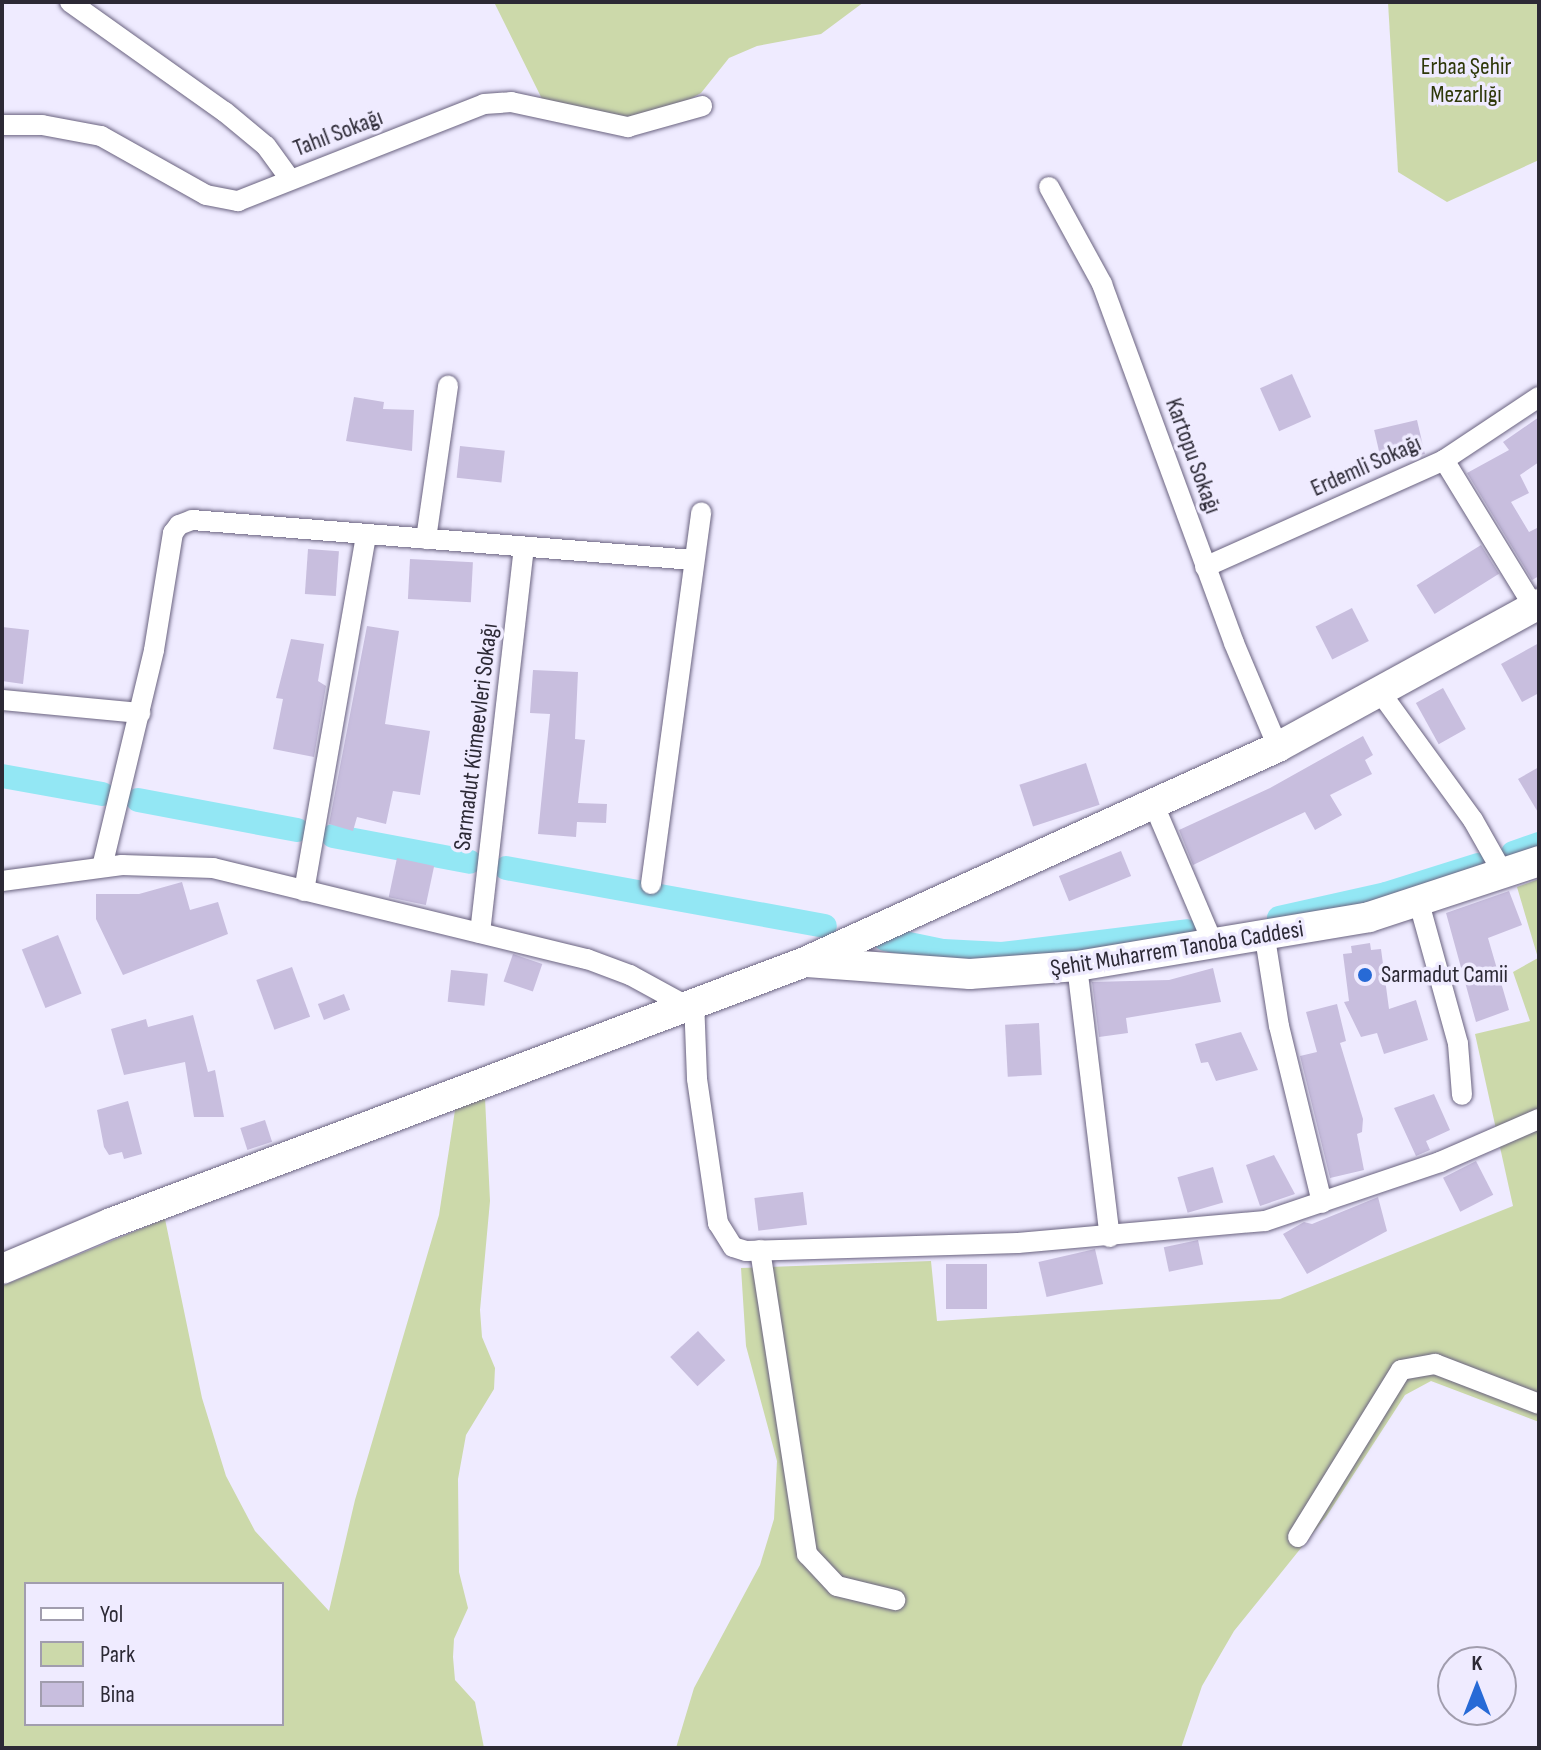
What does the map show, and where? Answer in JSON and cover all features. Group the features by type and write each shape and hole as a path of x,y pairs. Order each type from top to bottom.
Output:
{"main road":[{"path":"2,1269 111,1223 688,1002 805,962 1278,747 1536,606"},
{"name":"Şehit Muharrem Tanoba Caddesi","path":"805,962 970,974 1077,966 1265,938 1419,903 1539,861"}],"street":[{"path":"70,2 214,103 266,146 290,179"},
{"name":"Tahıl Sokağı","path":"2,125 42,125 101,136 223,201 238,201 484,104 511,102 628,127 702,106"},
{"name":"Kartopu Sokağı","path":"1049,187 1102,284 1205,567 1278,747"},
{"path":"426,539 448,386"},
{"name":"Erdemli Sokağı","path":"1205,567 1444,460 1539,397"},
{"path":"1444,460 1536,606"},
{"path":"651,884 701,512"},
{"path":"102,867 140,713 173,533 179,525 192,520 694,560"},
{"path":"304,891 366,534"},
{"name":"Sarmadut Kümeevleri Sokağı","path":"480,933 524,547"},
{"path":"1380,692 1473,820 1503,873"},
{"path":"2,700 140,713"},
{"path":"1154,805 1214,946"},
{"path":"2,881 102,867 186,864 587,959 688,1002 718,1223 733,1247 760,1250 1110,1237 1265,1221 1440,1162 1539,1119"},
{"path":"1419,903 1458,1044 1462,1095"},
{"path":"1265,938 1279,1026 1322,1203"},
{"path":"1077,966 1110,1237"},
{"path":"760,1250 807,1554 837,1586 895,1600"},
{"path":"1298,1537 1401,1370 1435,1364 1539,1404"}],"green space":[{"path":"494,2 864,2 821,34 757,46 729,58 701,93 674,108 617,119 543,101"},
{"name":"Erbaa Şehir Mezarlığı","path":"1388,2 1539,2 1539,160 1447,202 1398,172"},
{"path":"1539,879 1539,1422 1431,1381 1405,1395 1326,1517 1234,1631 1202,1686 1181,1748 676,1748 694,1688 760,1565 774,1519 777,1461 746,1346 741,1268 931,1261 937,1321 1280,1299 1513,1206 1475,1034 1530,1021 1513,972 1538,958 1517,887"},
{"path":"485,1098 490,1201 480,1310 482,1337 495,1368 494,1389 466,1435 458,1479 459,1572 468,1608 454,1639 453,1657 455,1680 475,1702 484,1748 2,1748 2,1286 165,1219 202,1398 226,1476 255,1531 329,1611 355,1500 439,1215 455,1110"}],"building":[{"path":"1292,374 1311,417 1279,431 1260,388"},
{"path":"354,397 384,402 383,409 414,410 412,451 346,441"},
{"path":"1539,417 1539,462 1520,475 1529,493 1511,502 1529,532 1539,527 1539,576 1532,580 1467,473 1509,450 1503,442"},
{"path":"1417,420 1425,454 1382,464 1374,430"},
{"path":"460,446 505,451 501,483 457,478"},
{"path":"1481,545 1499,574 1435,614 1417,585"},
{"path":"308,549 339,551 336,596 305,594"},
{"path":"410,559 473,562 471,602 408,599"},
{"path":"1352,608 1369,641 1332,660 1315,627"},
{"path":"367,626 399,631 385,724 430,731 420,795 393,791 386,824 357,817 353,831 329,824"},
{"path":"2,627 29,630 23,684 2,681"},
{"path":"291,639 324,644 318,681 326,686 314,757 273,749 283,699 276,698"},
{"path":"1539,643 1539,693 1522,702 1501,664"},
{"path":"533,670 578,672 575,739 585,740 578,803 607,804 606,823 577,822 576,837 538,834 550,714 530,713"},
{"path":"1443,688 1466,729 1439,744 1416,703"},
{"path":"1363,736 1373,755 1365,760 1372,774 1330,795 1342,815 1315,830 1305,812 1193,865 1179,830 1270,788"},
{"path":"1086,763 1100,805 1033,826 1019,785"},
{"path":"1539,767 1539,814 1518,779"},
{"path":"1121,851 1131,876 1069,901 1059,876"},
{"path":"397,858 434,866 426,905 389,897"},
{"path":"182,882 190,910 218,902 228,934 123,975 96,919 96,894 139,894"},
{"path":"1509,891 1522,925 1488,938 1509,1010 1476,1022 1446,913"},
{"path":"58,935 82,993 45,1008 22,950"},
{"path":"1370,943 1371,950 1381,949 1389,1009 1416,1000 1428,1040 1384,1054 1377,1033 1361,1037 1344,1002 1349,1001 1343,954 1352,953 1351,946"},
{"path":"513,954 542,964 533,992 504,981"},
{"path":"292,967 310,1017 274,1030 256,980"},
{"path":"1213,968 1221,1002 1126,1018 1128,1033 1099,1037 1092,982 1169,980"},
{"path":"451,970 488,974 484,1006 448,1002"},
{"path":"344,994 350,1010 324,1020 318,1004"},
{"path":"1337,1004 1346,1041 1340,1043 1363,1119 1362,1132 1357,1134 1364,1170 1330,1178 1300,1056 1317,1052 1306,1012"},
{"path":"193,1015 208,1072 215,1070 224,1117 194,1117 185,1062 124,1075 111,1029 146,1019 148,1027"},
{"path":"1039,1023 1042,1075 1008,1077 1005,1025"},
{"path":"1241,1032 1258,1070 1216,1081 1208,1062 1201,1063 1195,1044"},
{"path":"1434,1094 1450,1130 1426,1141 1430,1150 1416,1156 1394,1108"},
{"path":"128,1101 142,1154 124,1159 122,1152 109,1155 104,1147 97,1110"},
{"path":"265,1120 272,1142 247,1150 240,1128"},
{"path":"1274,1155 1295,1194 1260,1206 1246,1165"},
{"path":"1476,1161 1493,1195 1460,1212 1443,1178"},
{"path":"1213,1167 1223,1203 1188,1213 1177,1177"},
{"path":"803,1192 807,1225 758,1231 754,1198"},
{"path":"1378,1197 1387,1231 1307,1274 1283,1234 1304,1222 1312,1224"},
{"path":"1198,1240 1203,1264 1169,1272 1164,1247"},
{"path":"1095,1249 1103,1284 1047,1297 1038,1262"},
{"path":"946,1264 987,1264 987,1309 946,1309"},
{"path":"698,1331 725,1360 697,1386 670,1357"}],"waterway":[{"path":"2,776 102,794"},
{"path":"138,800 297,830"},
{"path":"333,836 470,862"},
{"path":"1513,853 1539,844"},
{"path":"1279,918 1386,894 1478,865"},
{"path":"506,868 825,926"},
{"path":"885,939 943,951 1002,954 1188,931"}],"place":[{"name":"Sarmadut Camii","path":"1365,975"}]}
